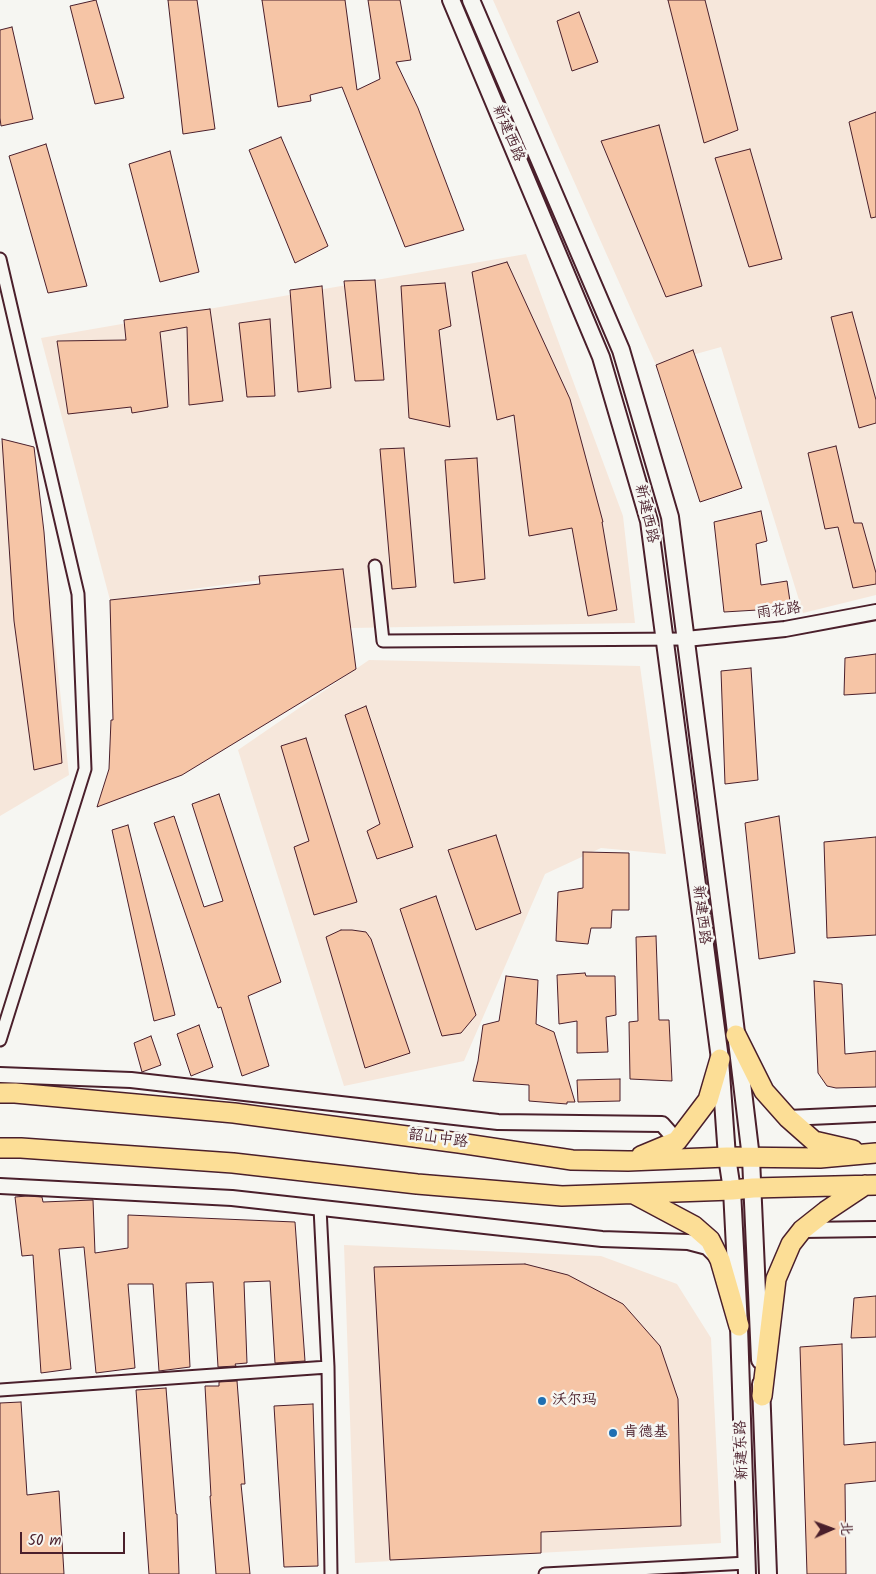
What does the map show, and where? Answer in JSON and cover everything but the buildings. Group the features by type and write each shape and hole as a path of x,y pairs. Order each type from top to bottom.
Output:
{"main road":[{"name":"新建西路","path":"450,0 601,357 649,521 720,1059 727,1157 732,1190"},
{"name":"新建西路","path":"471,0 621,350 670,517 754,1188"},
{"path":"736,1034 764,1091 788,1118 814,1141 872,1154"},
{"path":"628,1161 677,1141 708,1100 720,1059"},
{"name":"韶山中路","path":"0,1093 234,1113 572,1160 628,1161 727,1157 820,1158 872,1154"},
{"path":"0,1148 233,1164 418,1184 562,1196 870,1185"},
{"path":"762,1396 776,1279 791,1244 802,1230 826,1211 870,1185"},
{"name":"新建东路","path":"754,1188 768,1574"},
{"name":"新建东路","path":"732,1190 739,1326 747,1568"},
{"path":"633,1193 694,1226 710,1240 720,1260 739,1326"}],"street":[{"path":"0,259 78,594 85,769 0,1040"},
{"path":"375,566 383,641 686,639"},
{"name":"雨花路","path":"686,639 785,628 876,612"},
{"path":"0,1075 131,1080 498,1122 662,1124 677,1141"},
{"path":"788,1118 876,1114"},
{"path":"0,1186 232,1198 602,1239 688,1242 707,1247 720,1260"},
{"path":"320,1208 328,1367 331,1574"},
{"path":"802,1230 876,1229"},
{"path":"0,1390 328,1367"},
{"path":"545,1574 747,1568"}],"shaded area":[{"path":"493,0 876,0 876,595 803,613 721,347 656,365"},
{"path":"526,254 623,516 635,623 350,628 343,569 110,600 41,338"},
{"path":"0,441 34,447 69,775 0,816"},
{"path":"369,660 640,666 666,854 601,848 545,874 464,1061 344,1086 238,750"},
{"path":"344,1245 601,1256 677,1284 711,1338 721,1543 355,1563"}],"place":[{"name":"沃尔玛","path":"542,1401"},
{"name":"肯德基","path":"613,1433"}]}
